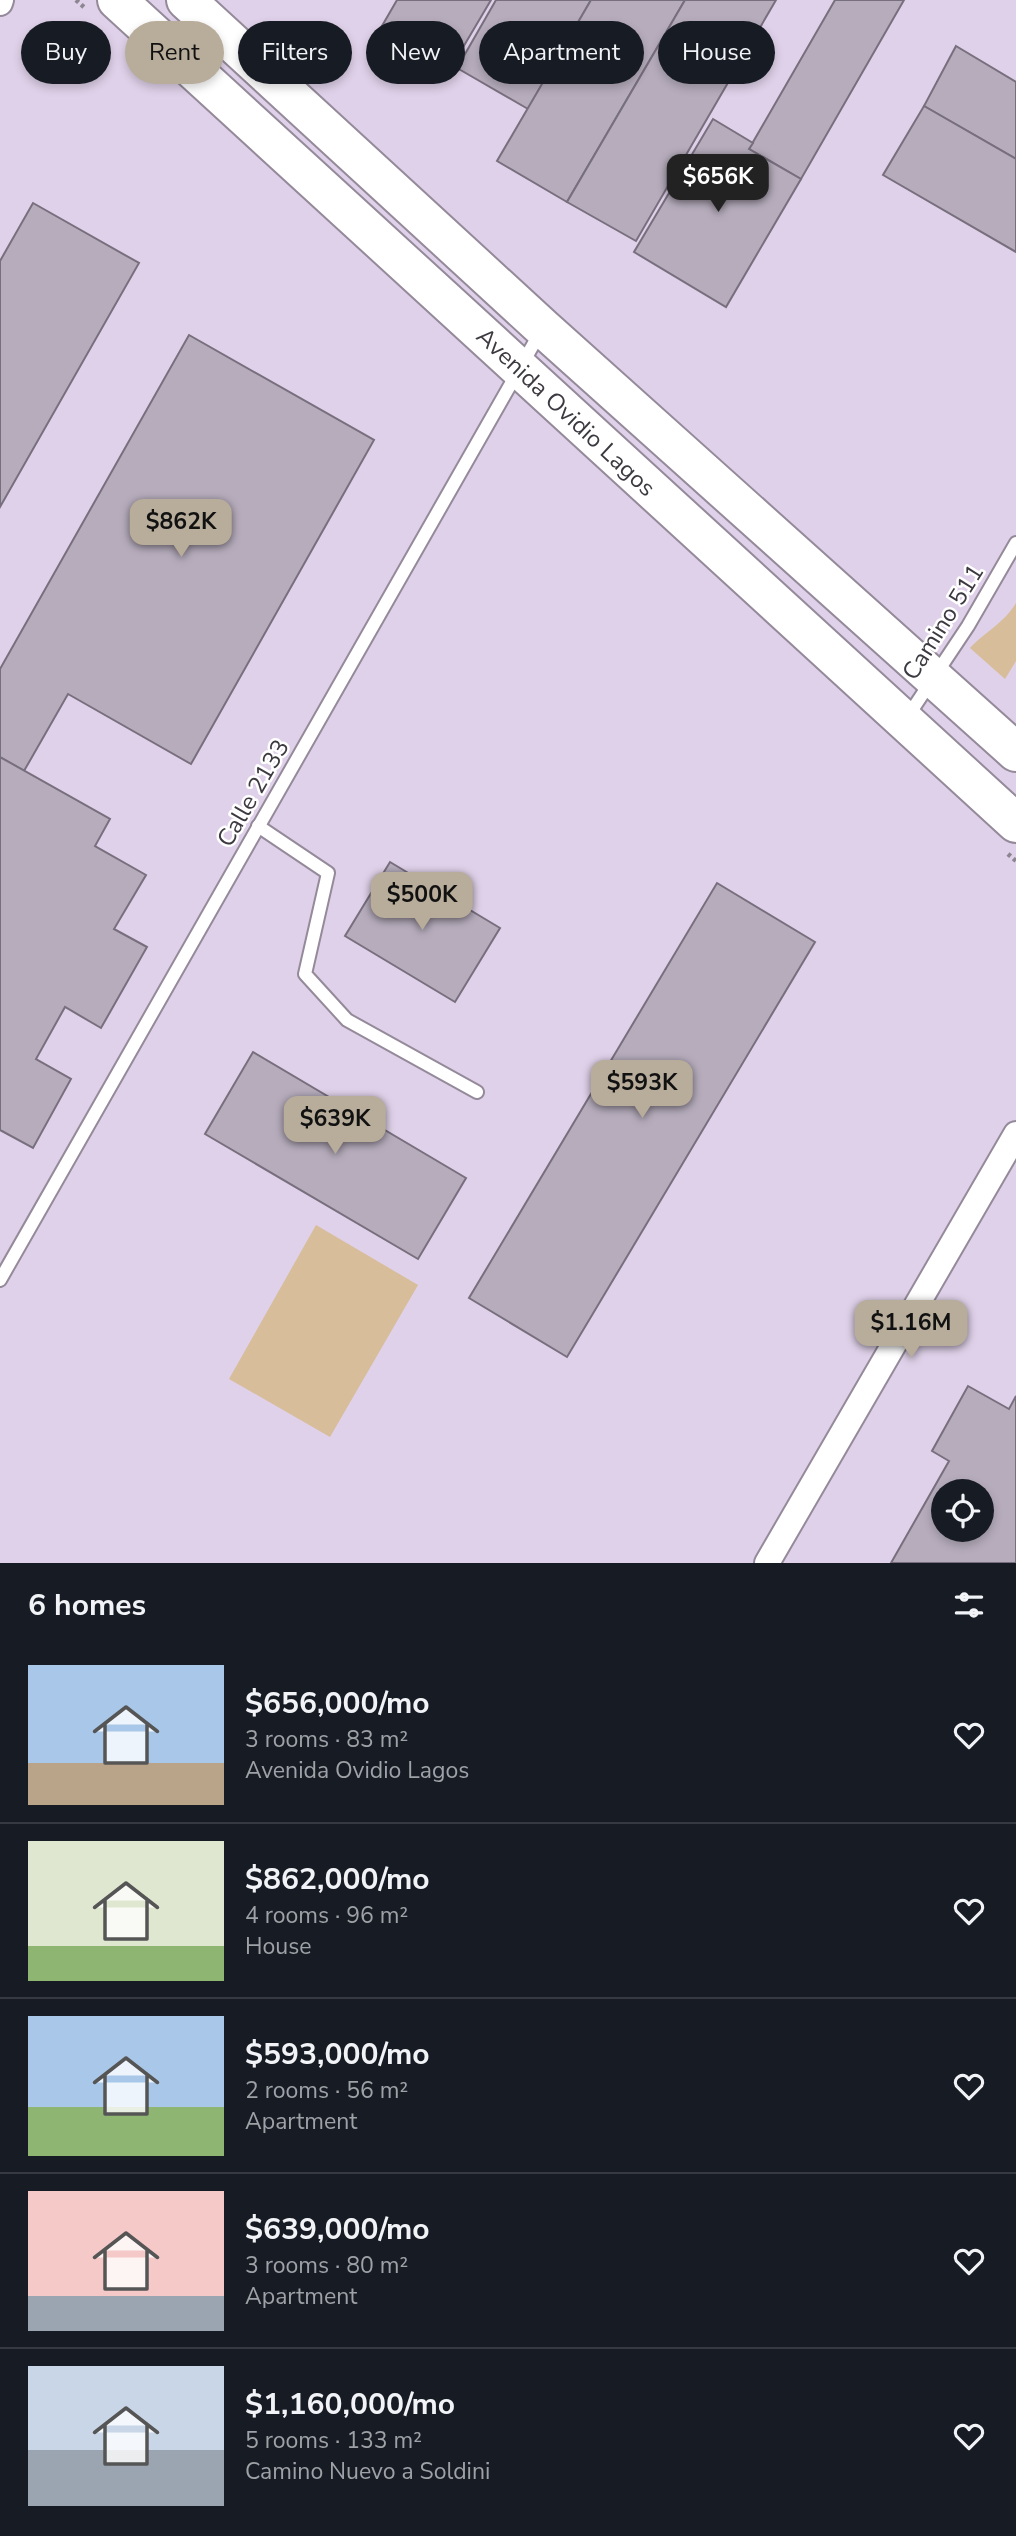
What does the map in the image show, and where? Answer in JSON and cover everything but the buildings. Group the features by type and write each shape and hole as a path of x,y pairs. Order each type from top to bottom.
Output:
{"main road":[{"name":"Avenida Ovidio Lagos","path":"117,0 1016,823"},
{"name":"Avenida Ovidio Lagos","path":"186,0 543,328 1016,752"}],"street":[{"path":"767,1563 1016,1134"}],"lane":[{"name":"Calle 2133","path":"0,1280 543,328"},
{"name":"Camino 511","path":"904,722 968,626 1016,543"},
{"path":"258,826 328,873 305,974 346,1020 477,1093"}],"shaded area":[{"path":"0,0 1016,0 1016,1563 0,1563"},
{"path":"1016,603 1016,661 1005,679 970,648 1006,616"},
{"path":"316,1225 418,1285 330,1437 229,1379"}]}
